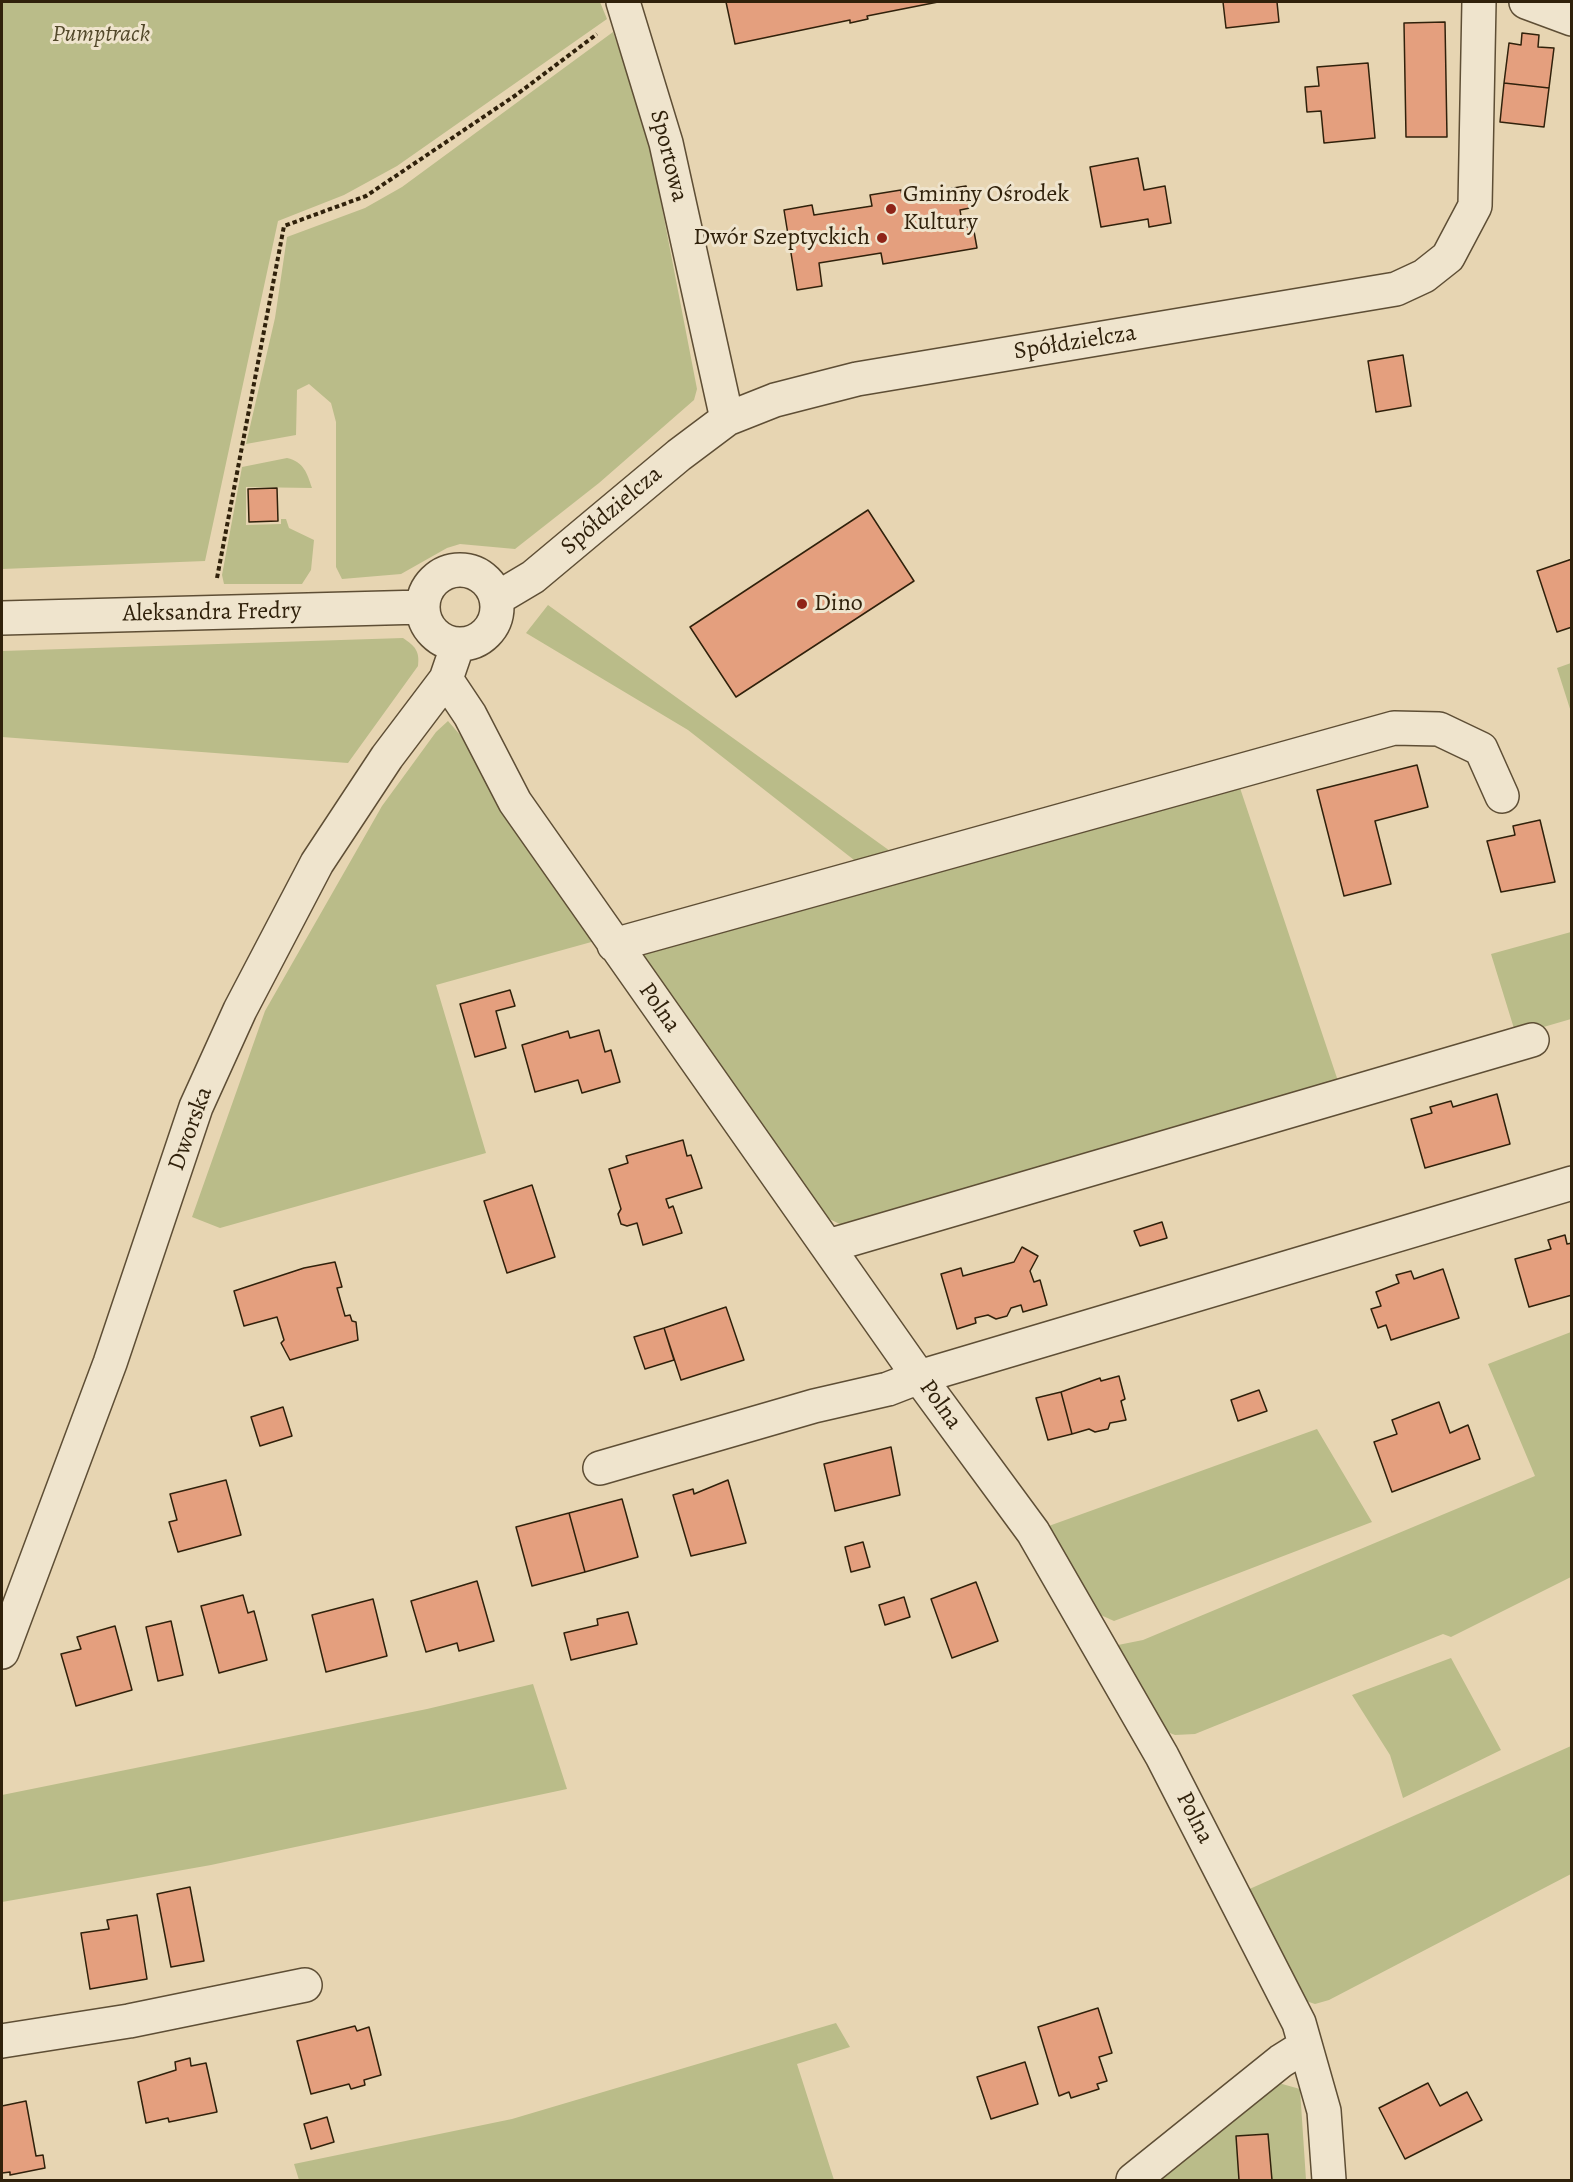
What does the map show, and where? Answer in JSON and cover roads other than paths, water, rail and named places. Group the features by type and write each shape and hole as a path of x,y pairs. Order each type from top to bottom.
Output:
{"street":[{"name":"Spółdzielcza","path":"496,599 533,577 679,455 728,419 775,400 857,379 1396,289 1424,276 1448,257 1475,206 1479,2"},
{"path":"1526,2 1572,19"},
{"name":"Sportowa","path":"624,7 666,143 728,419"},
{"path":"454,570 477,574 487,580 496,599 497,616 492,627 483,637 471,643 458,644 446,642 435,634 427,624 423,607 427,590 434,580 454,570"},
{"name":"Aleksandra Fredry","path":"2,618 423,607"},
{"name":"Dworska","path":"2,1652 110,1363 196,1107 240,1010 317,863 387,757 446,680 458,644"},
{"name":"Polna","path":"446,680 470,715 515,802 919,1377 1033,1532 1150,1736 1299,2023 1324,2111 1329,2181"},
{"path":"614,945 1394,728 1439,729 1481,749 1502,796"},
{"path":"828,1246 1532,1040"},
{"path":"600,1468 814,1406 888,1389 919,1377 1572,1183"},
{"path":"2,2041 129,2021 305,1985"},
{"path":"1133,2181 1281,2061 1305,2046"}],"place":[{"name":"Gminny Ośrodek Kultury","path":"891,209"},
{"name":"Dwór Szeptyckich","path":"882,238"},
{"name":"Dino","path":"802,604"}],"park label":[{"name":"Pumptrack","path":"101,35"}]}
